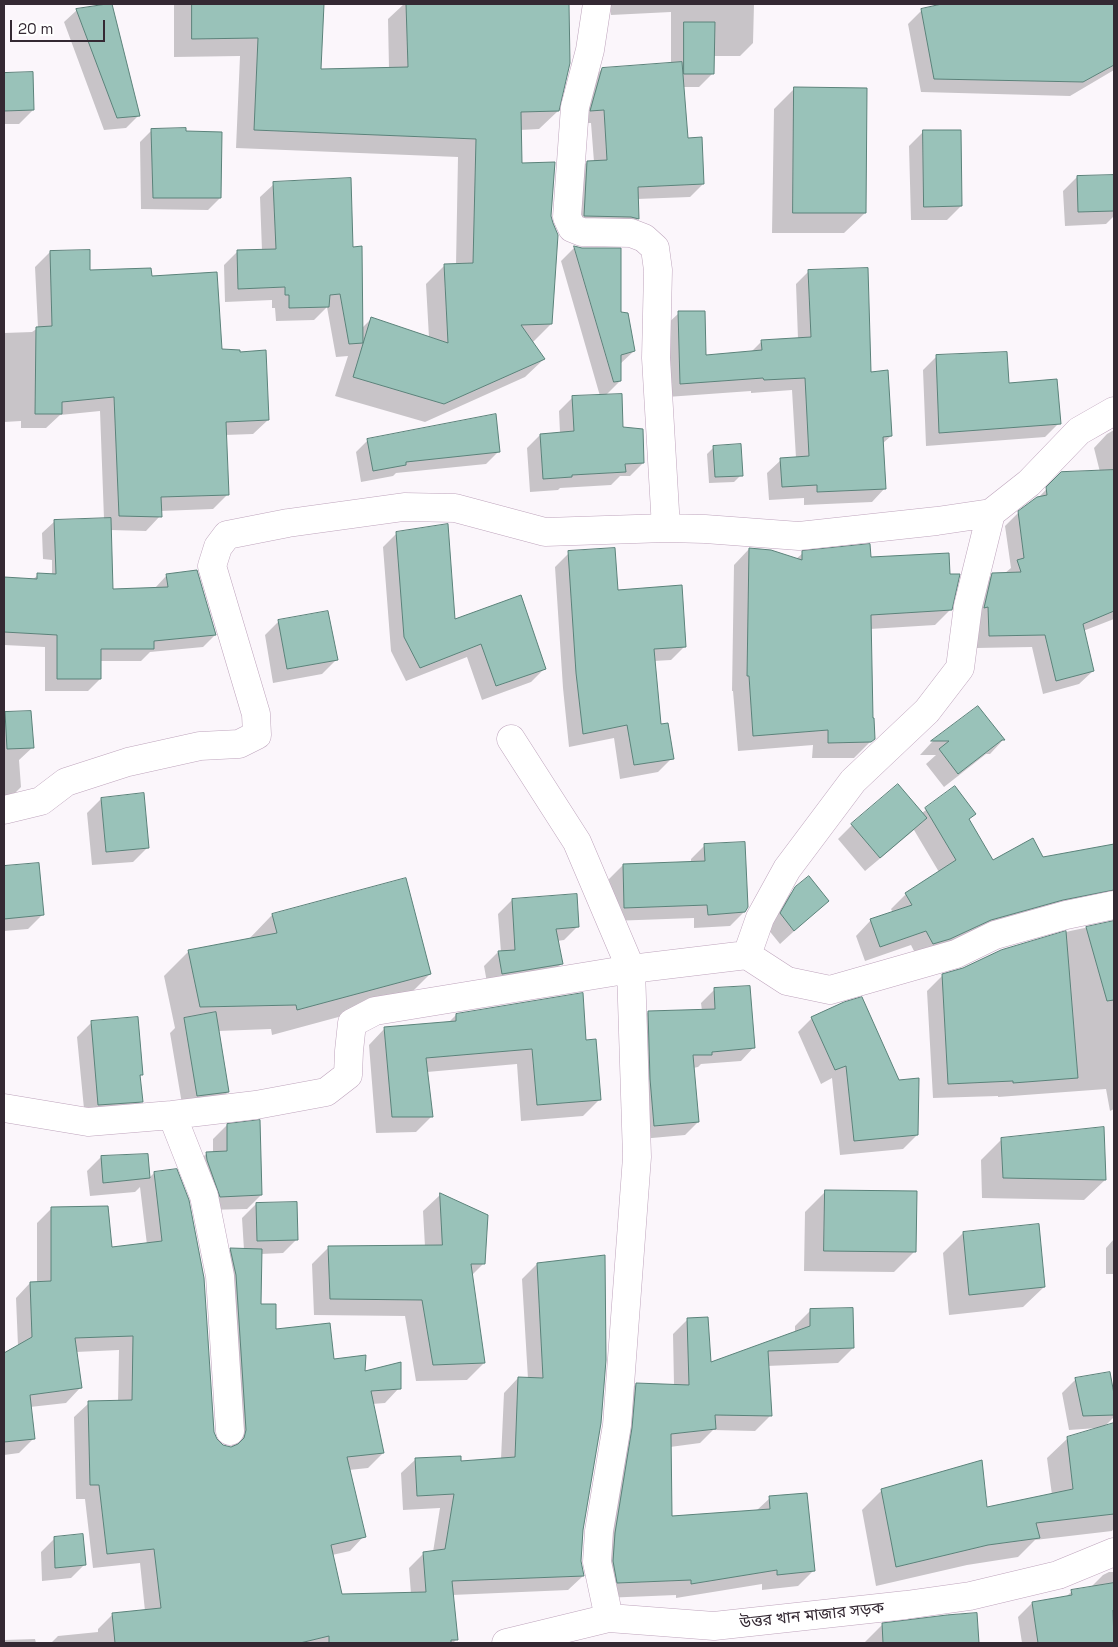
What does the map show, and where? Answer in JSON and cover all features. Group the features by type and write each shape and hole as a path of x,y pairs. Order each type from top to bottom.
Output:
{"street":[{"path":"597,4 590,50 574,107 567,217 572,228 582,232 631,233 644,238 655,248 658,270 656,358 666,528"},
{"path":"4,810 41,801 66,782 128,762 200,746 239,744 257,735 256,714 212,566 218,547 227,535 288,523 404,508 454,508 545,532 666,528 799,536 937,522 991,513 1029,483 1079,431 1114,411"},
{"path":"747,955 760,918 787,869 853,781 927,711 960,668 968,606 991,513"},
{"path":"511,739 577,842 631,970 637,1157 617,1425 599,1531 597,1562 609,1618"},
{"path":"4,1108 88,1122 256,1105 326,1092 348,1075 348,1051 352,1022 375,1011 631,970 747,955 787,981 830,990 956,954 995,935 1066,915 1114,905"},
{"path":"172,1115 204,1196 220,1276 230,1431"},
{"name":"উত্তর খান মাজার সড়ক","path":"506,1643 609,1618 716,1635 970,1596 1058,1576 1114,1552"}],"building":[{"path":"112,4 140,116 117,118 76,9"},
{"path":"192,4 324,4 321,69 408,67 406,4 569,4 570,63 559,111 521,112 522,163 555,162 551,216 558,235 552,324 521,325 545,359 444,404 353,377 371,317 448,343 444,264 473,263 476,139 254,130 258,38 192,39"},
{"path":"942,4 1114,4 1114,65 1083,82 934,79 921,9"},
{"path":"684,22 715,22 714,74 684,74"},
{"path":"682,62 688,138 702,137 704,184 638,187 639,219 631,217 584,216 587,161 607,160 604,110 590,111 602,68"},
{"path":"33,72 34,110 4,111 4,73"},
{"path":"794,87 867,88 866,213 793,213"},
{"path":"186,128 186,131 222,132 221,198 153,198 151,129"},
{"path":"923,130 961,130 962,206 924,207"},
{"path":"1114,175 1114,211 1078,212 1077,176"},
{"path":"351,178 353,247 362,246 363,343 349,344 340,294 330,295 329,307 289,308 289,295 285,295 285,287 238,289 237,250 276,249 273,182"},
{"path":"574,246 582,248 621,248 621,312 628,313 635,351 621,355 621,381 614,382"},
{"path":"90,250 90,270 151,268 152,276 217,272 222,349 240,350 240,352 266,350 269,420 226,422 229,495 161,497 162,517 119,516 114,397 62,402 62,414 35,414 36,327 52,326 50,251"},
{"path":"868,268 871,372 888,370 892,436 883,437 886,489 817,492 817,485 782,487 780,458 809,456 805,378 764,380 763,378 680,384 678,311 705,311 706,355 762,350 761,340 811,337 808,270"},
{"path":"1007,352 1009,383 1057,379 1061,424 939,433 936,355"},
{"path":"622,394 623,427 643,429 644,463 625,464 626,472 572,475 572,477 543,479 540,434 574,431 572,396"},
{"path":"496,414 500,452 406,462 406,465 373,471 367,439"},
{"path":"741,444 743,476 715,477 713,446"},
{"path":"1114,470 1114,611 1083,624 1094,671 1056,681 1045,635 989,636 988,607 984,608 992,573 1021,572 1017,560 1024,558 1018,511 1037,497 1047,495 1046,487 1061,472"},
{"path":"111,518 113,589 168,587 166,574 197,570 216,635 154,641 154,649 101,649 101,679 57,679 57,635 4,632 4,577 37,579 37,573 56,574 54,520"},
{"path":"448,524 455,619 521,595 546,669 496,686 481,644 420,668 404,637 396,532"},
{"path":"870,544 871,557 949,553 950,574 960,574 952,610 871,615 875,739 871,742 828,743 828,730 753,736 749,676 747,676 749,548 771,550 802,560 802,551"},
{"path":"615,548 618,590 682,585 686,647 654,649 661,724 668,723 674,759 634,765 627,725 583,734 576,673 568,551"},
{"path":"328,611 338,660 287,669 278,620"},
{"path":"978,706 1005,740 1002,740 958,774 939,749 949,741 931,741"},
{"path":"31,711 34,748 7,749 5,712"},
{"path":"898,784 927,818 880,858 851,824"},
{"path":"955,786 976,814 969,819 993,860 1033,838 1043,857 1114,844 1114,890 1063,900 991,920 950,939 933,944 926,931 880,947 870,919 912,905 905,893 956,860 925,808"},
{"path":"144,793 149,848 106,852 101,798"},
{"path":"745,842 748,907 745,912 708,915 707,905 624,908 623,864 705,861 704,844"},
{"path":"39,863 44,915 4,919 4,866"},
{"path":"809,876 829,901 794,931 780,913 795,887"},
{"path":"406,878 431,974 297,1010 296,1005 200,1007 188,950 277,933 272,914"},
{"path":"577,894 579,927 556,929 563,964 502,974 498,951 515,950 512,899"},
{"path":"1114,921 1114,1000 1107,1001 1086,927"},
{"path":"1066,931 1078,1078 1013,1083 1013,1081 948,1084 942,974 963,968 1001,950"},
{"path":"750,986 755,1048 712,1052 712,1055 693,1055 699,1122 654,1126 650,1079 648,1011 715,1009 714,988"},
{"path":"583,993 586,1040 596,1039 601,1100 537,1105 532,1049 426,1058 433,1117 392,1117 384,1027 456,1021 456,1014"},
{"path":"862,997 899,1080 919,1078 918,1135 854,1141 846,1066 835,1070 811,1017 844,1002"},
{"path":"216,1012 229,1092 197,1096 184,1018"},
{"path":"138,1017 143,1075 140,1075 143,1102 98,1105 91,1021"},
{"path":"260,1120 262,1195 220,1197 206,1152 227,1151 227,1124"},
{"path":"1104,1127 1106,1180 1003,1178 1001,1138"},
{"path":"148,1154 150,1178 103,1183 101,1156"},
{"path":"177,1169 189,1200 204,1278 214,1432 217,1439 223,1445 231,1447 238,1444 244,1438 246,1430 236,1275 230,1248 262,1249 261,1304 276,1304 276,1329 330,1323 334,1359 366,1355 365,1371 401,1362 401,1389 371,1391 384,1453 347,1457 366,1537 331,1545 342,1594 426,1592 423,1552 445,1549 454,1494 417,1496 415,1458 461,1456 461,1461 515,1457 518,1377 543,1378 537,1263 605,1255 606,1360 601,1423 583,1530 581,1561 584,1576 452,1581 458,1640 451,1640 451,1643 329,1643 329,1636 300,1643 115,1643 112,1613 161,1608 154,1549 107,1554 99,1485 90,1485 88,1401 132,1400 133,1336 75,1338 82,1388 30,1395 35,1439 4,1442 4,1353 32,1337 30,1282 51,1281 51,1207 108,1206 112,1247 162,1241 154,1172"},
{"path":"825,1190 917,1191 916,1252 824,1251"},
{"path":"440,1193 488,1215 485,1264 471,1264 485,1363 433,1365 422,1300 330,1299 328,1246 442,1245"},
{"path":"297,1202 298,1240 257,1241 256,1203"},
{"path":"1039,1224 1045,1287 969,1295 963,1232"},
{"path":"853,1308 854,1348 768,1351 772,1416 715,1415 716,1429 671,1434 672,1516 770,1509 769,1496 807,1493 815,1571 777,1575 777,1570 691,1584 691,1580 617,1583 613,1561 615,1533 632,1428 636,1383 689,1385 687,1318 708,1317 711,1362 810,1326 810,1309"},
{"path":"1110,1372 1114,1394 1114,1415 1083,1416 1075,1378"},
{"path":"1114,1423 1114,1514 1036,1523 1040,1538 988,1545 896,1567 881,1489 982,1460 987,1507 1073,1489 1067,1437"},
{"path":"83,1534 86,1565 55,1568 54,1537"},
{"path":"1114,1583 1114,1643 1038,1643 1032,1602 1072,1595 1071,1590"},
{"path":"977,1613 979,1643 883,1643 882,1623"}]}
